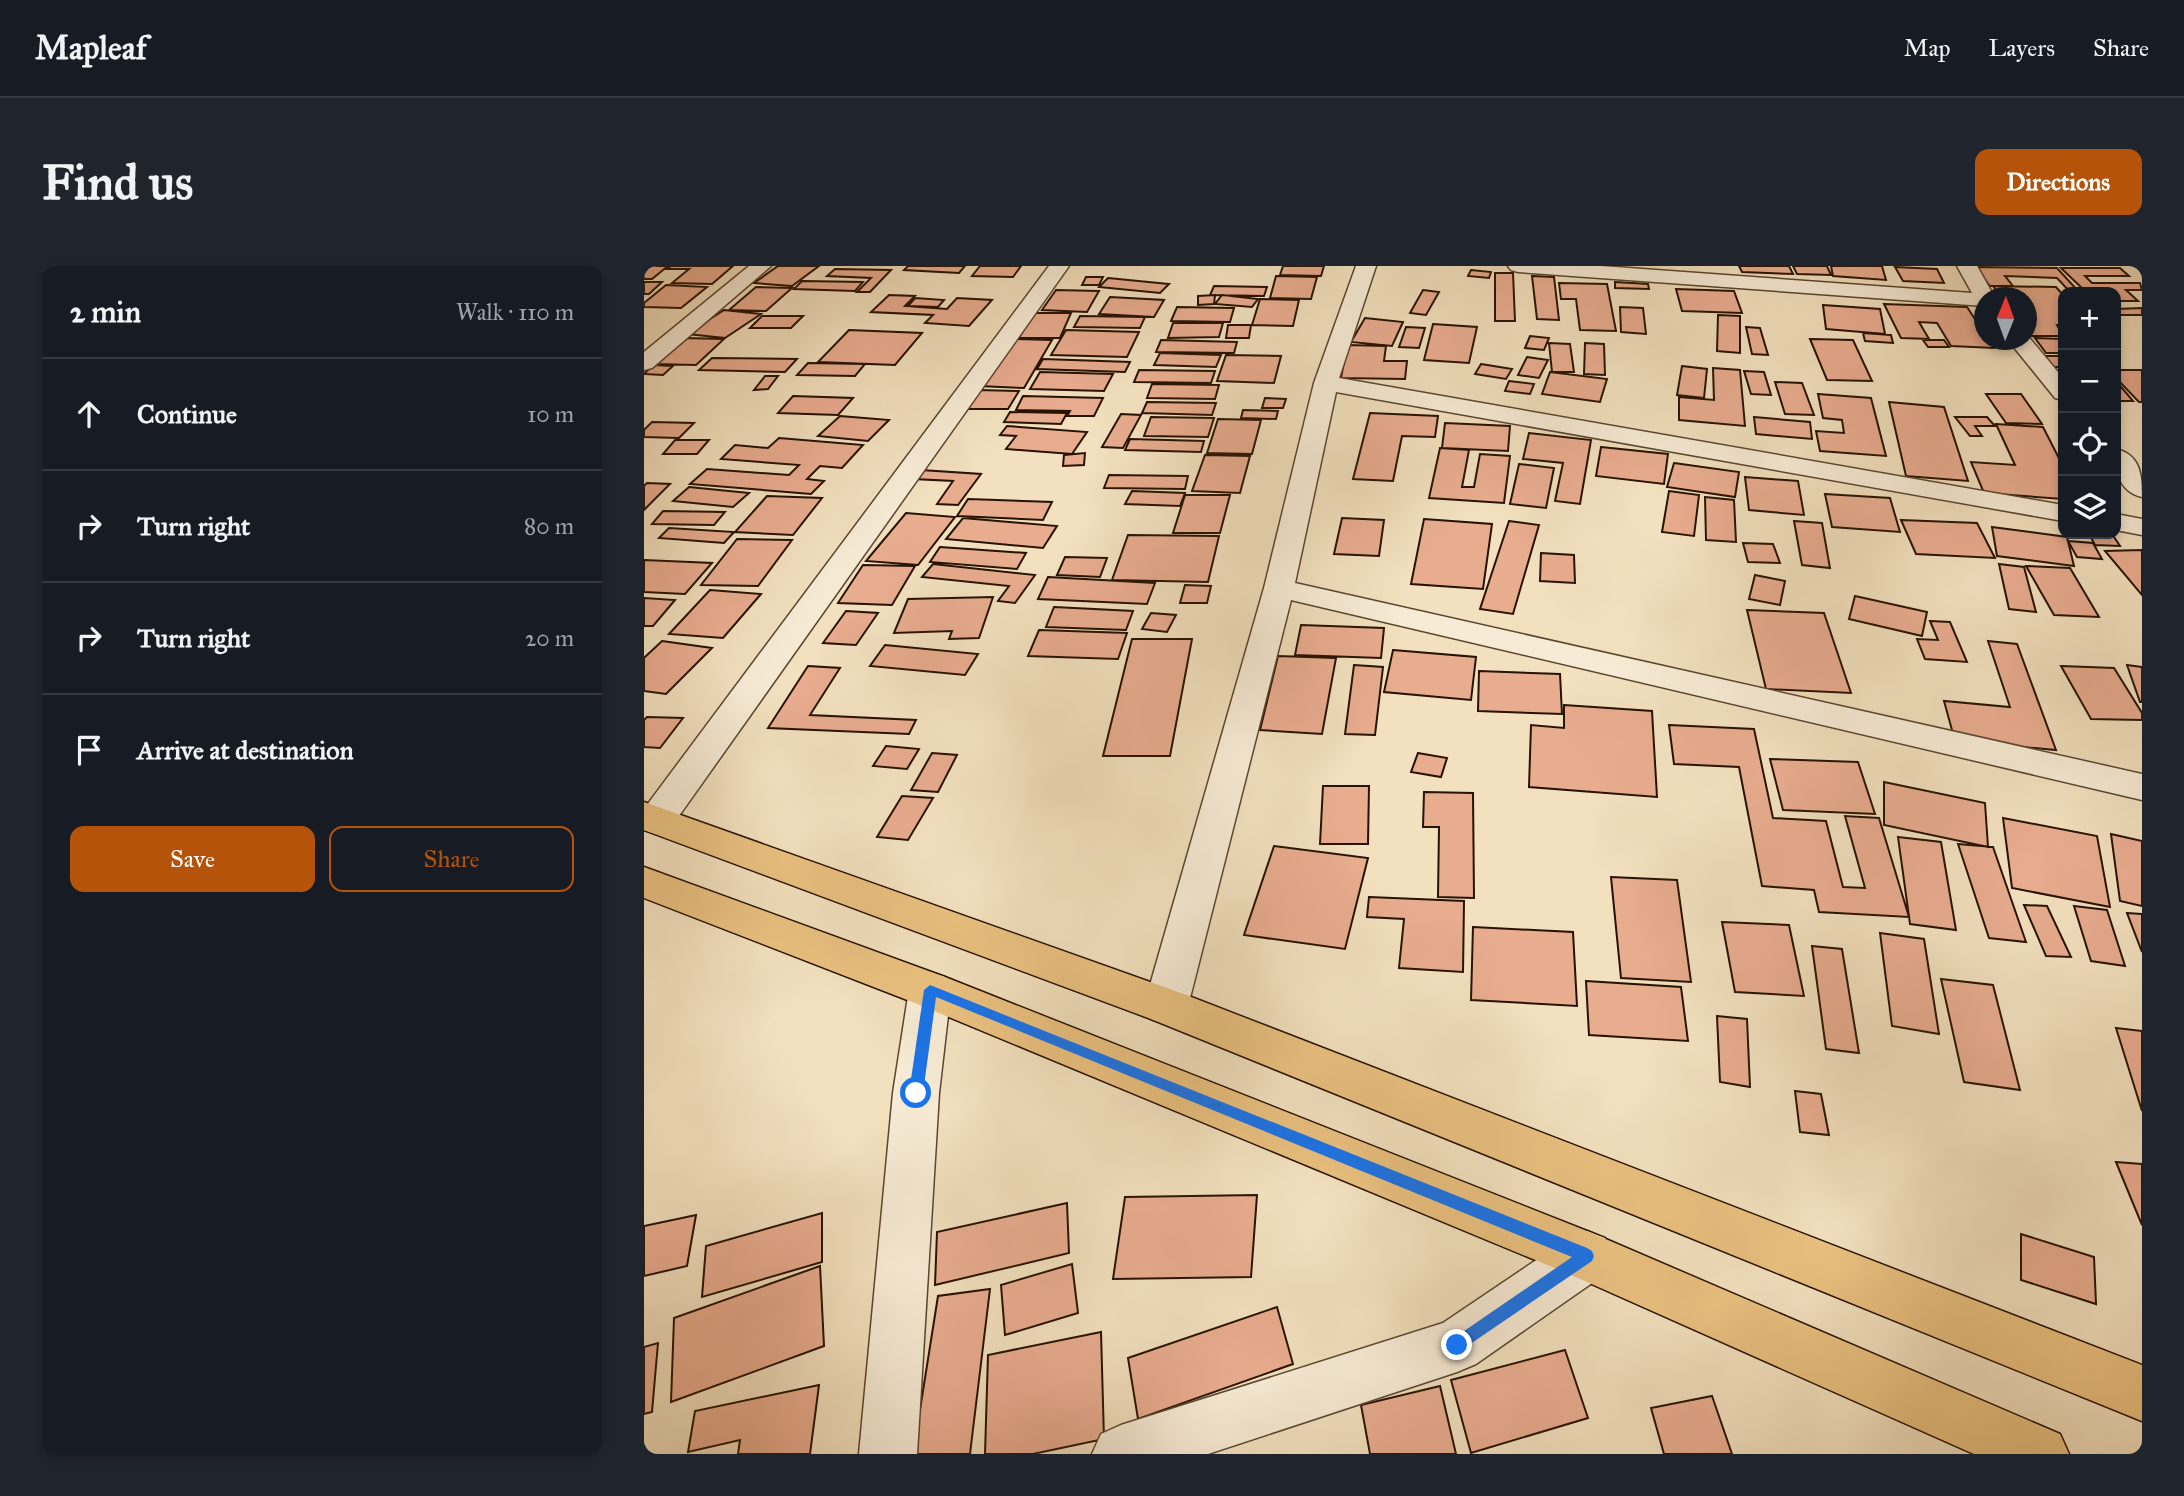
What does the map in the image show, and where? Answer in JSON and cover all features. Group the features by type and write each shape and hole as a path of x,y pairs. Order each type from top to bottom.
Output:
{"main road":[{"path":"650,818 1166,1006 2142,1393"},
{"path":"644,882 930,990 1587,1256 2040,1454"}],"street":[{"path":"644,363 761,266"},
{"path":"650,818 1059,266"},
{"path":"1166,1006 1279,588 1326,383 1366,266"},
{"path":"1518,266 1974,298"},
{"path":"1967,266 1978,287"},
{"path":"2027,350 2058,387"},
{"path":"1326,383 2058,512"},
{"path":"2121,463 2142,489"},
{"path":"2121,523 2142,527"},
{"path":"1279,588 2142,788"},
{"path":"888,1454 916,1093 930,990"},
{"path":"1121,1454 1457,1345 1587,1256"}],"building":[{"path":"644,266 668,266 652,279 644,279"},
{"path":"671,266 733,266 712,284 672,283 689,269 667,269"},
{"path":"778,266 819,266 792,286 754,283"},
{"path":"908,266 965,266 959,273 904,270"},
{"path":"980,266 1021,266 1013,277 972,276"},
{"path":"1283,266 1324,266 1321,276 1280,275"},
{"path":"1739,266 1789,266 1793,274 1742,272"},
{"path":"1793,266 1827,266 1831,275 1797,274"},
{"path":"1831,266 1882,266 1886,280 1833,276"},
{"path":"1895,267 1937,269 1944,283 1903,281"},
{"path":"1975,267 2057,268 2074,287 2065,287 2057,278 2005,276 2013,286 1990,286"},
{"path":"2061,268 2120,268 2129,276 2085,276 2092,283 2140,283 2142,290 2126,290 2138,301 2121,301 2121,287 2081,287"},
{"path":"835,269 891,270 870,292 857,292 871,278 827,276"},
{"path":"1471,270 1491,272 1489,278 1468,276"},
{"path":"1495,273 1513,273 1515,321 1495,321"},
{"path":"1276,276 1317,277 1311,299 1270,298"},
{"path":"1532,276 1554,277 1559,320 1537,319"},
{"path":"1086,277 1103,277 1099,285 1082,285"},
{"path":"1108,278 1169,284 1160,293 1099,287"},
{"path":"802,281 863,282 855,291 794,289"},
{"path":"644,282 662,282 649,294 644,294"},
{"path":"1615,282 1648,284 1649,289 1615,288"},
{"path":"1559,283 1607,284 1616,331 1580,330 1576,299 1561,299"},
{"path":"666,285 707,287 681,308 644,307 644,303"},
{"path":"1214,286 1267,287 1264,296 1210,295"},
{"path":"1993,286 2056,287 2058,336 2037,336 2037,287"},
{"path":"756,287 792,288 766,311 729,310"},
{"path":"1676,289 1734,291 1742,313 1682,311"},
{"path":"1056,290 1099,291 1087,312 1042,310"},
{"path":"1423,290 1439,292 1426,315 1410,313"},
{"path":"889,295 915,296 905,306 947,309 957,298 992,300 969,326 925,323 933,315 871,312"},
{"path":"1215,295 1214,304 1198,305 1198,296"},
{"path":"1222,295 1258,299 1252,307 1215,304"},
{"path":"1110,297 1164,300 1154,317 1099,314"},
{"path":"915,298 944,300 938,307 908,306"},
{"path":"1260,299 1299,300 1293,326 1252,325"},
{"path":"1884,304 1967,307 1974,318 1974,347 1951,346 1937,323 1919,322 1929,339 1901,338"},
{"path":"1823,305 1880,309 1885,334 1826,329"},
{"path":"1177,307 1234,308 1230,322 1171,321"},
{"path":"1620,307 1643,308 1646,334 1621,332"},
{"path":"2142,308 2142,315 2121,315 2121,309"},
{"path":"724,310 761,314 725,338 687,334"},
{"path":"1032,313 1071,313 1060,338 1019,338"},
{"path":"1718,315 1740,316 1740,353 1717,351"},
{"path":"762,316 803,316 791,328 750,328"},
{"path":"1080,316 1145,317 1140,328 1074,327"},
{"path":"1365,318 1403,322 1392,346 1351,342"},
{"path":"1173,323 1223,323 1219,337 1168,338"},
{"path":"1433,324 1477,327 1469,363 1424,360"},
{"path":"1228,325 1251,325 1249,338 1226,338"},
{"path":"1406,327 1425,328 1419,348 1399,347"},
{"path":"1746,327 1760,328 1768,355 1752,354"},
{"path":"849,330 922,333 895,365 818,362"},
{"path":"1066,330 1139,332 1127,357 1051,355"},
{"path":"1863,333 1891,335 1893,343 1865,341"},
{"path":"1530,336 1549,338 1544,350 1525,348"},
{"path":"683,338 724,339 696,365 654,364"},
{"path":"2037,338 2058,339 2058,353 2046,353"},
{"path":"1011,339 1052,340 1024,388 979,386"},
{"path":"1810,339 1853,340 1872,381 1827,380"},
{"path":"1161,340 1237,342 1234,353 1156,352"},
{"path":"1923,340 1944,340 1949,347 1928,347"},
{"path":"1549,343 1570,344 1574,372 1552,372"},
{"path":"1585,343 1604,344 1605,375 1584,374"},
{"path":"1347,345 1386,346 1384,361 1407,361 1405,379 1341,378"},
{"path":"1160,353 1221,355 1216,367 1154,365"},
{"path":"1226,355 1281,356 1274,383 1217,381"},
{"path":"2040,356 2058,356 2058,367 2049,367"},
{"path":"1527,357 1548,360 1539,378 1518,375"},
{"path":"712,358 797,359 785,372 699,370"},
{"path":"1043,359 1130,362 1125,372 1037,369"},
{"path":"808,363 865,364 855,376 797,375"},
{"path":"1481,364 1512,369 1506,379 1475,374"},
{"path":"653,365 673,366 663,375 644,374"},
{"path":"1682,366 1707,369 1704,398 1677,395"},
{"path":"1713,368 1740,370 1745,426 1679,420 1679,397 1714,400"},
{"path":"1139,370 1215,371 1211,383 1134,382"},
{"path":"2121,370 2142,370 2142,402 2121,383"},
{"path":"1744,371 1764,372 1771,395 1751,394"},
{"path":"1040,372 1113,374 1104,391 1030,389"},
{"path":"1550,372 1607,379 1600,402 1542,394"},
{"path":"765,376 778,376 768,389 754,390"},
{"path":"1509,381 1534,384 1530,394 1505,391"},
{"path":"1775,382 1802,383 1814,415 1785,414"},
{"path":"1152,384 1219,385 1215,399 1147,398"},
{"path":"2121,387 2133,401 2121,401"},
{"path":"978,390 1019,391 1008,409 966,409"},
{"path":"1818,394 1871,398 1886,456 1820,451 1816,431 1844,433 1842,420 1823,418"},
{"path":"1986,394 2021,394 2042,424 2006,423"},
{"path":"793,396 853,398 838,415 778,413"},
{"path":"1023,396 1103,398 1094,416 1067,416 1070,411 1016,410"},
{"path":"1265,398 1286,399 1283,408 1262,408"},
{"path":"1147,402 1216,403 1212,415 1142,413"},
{"path":"1889,402 1944,407 1968,481 1906,476"},
{"path":"1243,410 1278,411 1276,419 1241,418"},
{"path":"1010,412 1067,413 1061,424 1004,422"},
{"path":"1370,413 1438,416 1435,437 1402,436 1393,481 1353,479"},
{"path":"1121,414 1141,415 1123,448 1102,447"},
{"path":"840,416 889,420 868,441 818,436"},
{"path":"1151,417 1214,418 1208,437 1144,436"},
{"path":"1754,417 1810,422 1812,439 1756,434"},
{"path":"1955,417 1987,417 1995,426 1975,426 1982,436 1970,436"},
{"path":"1218,419 1261,420 1252,454 1207,453"},
{"path":"652,422 694,423 679,438 644,437 644,430"},
{"path":"1445,423 1510,426 1508,451 1442,448"},
{"path":"1996,424 2043,427 2058,456 2058,499 1984,493 1971,462 2015,465"},
{"path":"1007,426 1087,432 1072,454 1006,449 1016,436 1000,435"},
{"path":"1529,433 1591,440 1580,504 1555,501 1563,463 1523,459"},
{"path":"779,438 863,445 842,468 820,466 807,479 824,481 811,494 690,484 707,469 789,475 799,465 721,459 735,445 768,448"},
{"path":"1130,439 1204,441 1201,452 1125,450"},
{"path":"675,440 709,440 697,454 663,454"},
{"path":"1601,447 1668,454 1664,484 1596,476"},
{"path":"1440,448 1469,450 1462,487 1474,487 1480,454 1510,456 1504,503 1429,498"},
{"path":"1085,453 1084,465 1063,466 1064,455"},
{"path":"1205,455 1250,456 1240,493 1192,491"},
{"path":"1674,463 1739,472 1735,497 1667,487"},
{"path":"1519,464 1554,468 1546,508 1510,504"},
{"path":"921,470 981,474 958,505 937,504 953,481 914,479"},
{"path":"1109,475 1188,476 1185,489 1104,488"},
{"path":"1745,477 1798,481 1804,515 1749,510"},
{"path":"647,483 670,484 644,510 644,486"},
{"path":"689,487 749,493 733,507 673,501"},
{"path":"1132,491 1185,493 1180,506 1125,504"},
{"path":"1669,491 1699,495 1694,536 1662,532"},
{"path":"1825,494 1890,498 1900,532 1832,527"},
{"path":"1185,495 1230,495 1220,533 1173,533"},
{"path":"767,496 822,498 793,535 735,532"},
{"path":"1705,497 1734,500 1736,542 1706,540"},
{"path":"968,499 1052,502 1043,520 957,516"},
{"path":"663,511 725,512 714,525 652,524"},
{"path":"906,513 955,517 918,565 866,561"},
{"path":"963,518 1057,526 1043,548 946,539"},
{"path":"1342,518 1384,520 1379,556 1334,554"},
{"path":"1424,519 1492,524 1483,589 1411,584"},
{"path":"1901,520 1977,523 1995,558 1916,554"},
{"path":"1509,521 1539,525 1513,614 1480,609"},
{"path":"1794,521 1822,523 1830,568 1802,565"},
{"path":"1992,527 2067,539 2074,566 1997,556"},
{"path":"669,528 734,532 724,543 659,538"},
{"path":"1128,535 1219,536 1208,582 1112,580"},
{"path":"737,539 792,540 758,586 701,585"},
{"path":"2092,539 2115,539 2120,546 2095,545"},
{"path":"2068,541 2093,543 2102,559 2077,557"},
{"path":"1743,543 1773,544 1780,563 1748,562"},
{"path":"940,547 1026,553 1017,569 930,562"},
{"path":"2142,550 2142,595 2105,551"},
{"path":"1541,553 1574,555 1575,583 1540,581"},
{"path":"1065,557 1107,558 1100,577 1057,575"},
{"path":"644,560 712,563 685,594 644,592"},
{"path":"933,564 1035,575 1015,603 998,601 1009,586 922,577"},
{"path":"1999,564 2024,567 2036,612 2009,609"},
{"path":"863,565 915,566 892,605 838,603"},
{"path":"2026,566 2070,568 2099,617 2054,615"},
{"path":"1755,575 1785,581 1780,605 1749,599"},
{"path":"1048,577 1155,583 1147,604 1038,599"},
{"path":"1185,585 1211,586 1207,603 1180,603"},
{"path":"710,590 761,594 723,638 669,634"},
{"path":"1855,596 1927,612 1922,636 1849,619"},
{"path":"993,597 979,638 949,639 952,631 894,633 908,599"},
{"path":"644,598 675,600 653,626 644,626"},
{"path":"1054,607 1133,611 1126,630 1046,627"},
{"path":"1747,610 1824,613 1851,693 1766,689"},
{"path":"846,611 878,613 856,645 823,643"},
{"path":"1151,613 1176,615 1167,632 1142,629"},
{"path":"1930,621 1950,622 1967,662 1925,659 1917,639 1938,640"},
{"path":"1301,625 1384,628 1381,658 1295,655"},
{"path":"1039,630 1127,633 1118,659 1028,656"},
{"path":"1132,639 1192,639 1170,756 1103,756"},
{"path":"662,641 712,648 666,694 644,691 644,658"},
{"path":"1988,641 2017,644 2056,750 1955,741 1944,701 2010,707"},
{"path":"885,645 978,654 965,675 870,666"},
{"path":"1393,650 1476,657 1471,700 1384,692"},
{"path":"1278,656 1336,658 1322,734 1260,730"},
{"path":"1354,665 1383,667 1375,735 1345,734"},
{"path":"2127,665 2142,667 2142,702 2140,702"},
{"path":"808,666 840,668 810,715 916,720 909,734 768,728"},
{"path":"2061,666 2114,668 2142,713 2142,720 2091,719"},
{"path":"1479,671 1560,674 1562,714 1478,711"},
{"path":"1564,705 1652,711 1657,797 1529,787 1531,725 1564,728"},
{"path":"647,717 683,718 660,748 644,747 644,720"},
{"path":"1669,725 1754,729 1773,818 1826,821 1843,887 1865,888 1845,816 1879,818 1909,917 1819,912 1814,890 1762,886 1739,767 1674,764"},
{"path":"886,746 919,749 907,769 873,766"},
{"path":"932,753 957,755 938,792 911,790"},
{"path":"1418,753 1447,758 1441,777 1411,772"},
{"path":"1770,759 1858,762 1875,814 1783,810"},
{"path":"1884,782 1985,803 1988,847 1884,825"},
{"path":"1323,786 1369,786 1368,844 1320,844"},
{"path":"1424,792 1473,793 1474,898 1438,897 1439,827 1423,827"},
{"path":"902,796 933,798 908,840 877,837"},
{"path":"2003,818 2097,836 2110,907 2012,888"},
{"path":"2111,834 2142,841 2142,906 2120,901"},
{"path":"1898,837 1941,842 1956,930 1910,924"},
{"path":"1958,844 1993,847 2026,942 1989,938"},
{"path":"1274,846 1368,858 1345,949 1244,935"},
{"path":"1611,877 1677,880 1691,982 1621,978"},
{"path":"1369,897 1464,901 1463,972 1399,968 1404,919 1367,917"},
{"path":"2024,905 2047,906 2071,957 2046,956"},
{"path":"2074,906 2107,910 2125,966 2091,961"},
{"path":"2127,913 2142,914 2142,952"},
{"path":"1722,922 1789,925 1804,996 1735,992"},
{"path":"1473,927 1573,932 1577,1006 1471,1000"},
{"path":"1880,933 1924,939 1939,1034 1892,1026"},
{"path":"1812,946 1842,949 1859,1053 1826,1049"},
{"path":"1941,979 1993,985 2020,1090 1964,1082"},
{"path":"1586,981 1681,987 1688,1041 1589,1035"},
{"path":"1717,1016 1747,1019 1750,1087 1720,1082"},
{"path":"2116,1028 2142,1031 2142,1111"},
{"path":"1795,1091 1821,1094 1829,1135 1800,1132"},
{"path":"2116,1162 2142,1164 2142,1225"},
{"path":"1257,1195 1251,1277 1113,1279 1125,1197"},
{"path":"1067,1203 1069,1253 935,1285 937,1232"},
{"path":"822,1213 822,1262 702,1297 706,1246"},
{"path":"696,1215 687,1266 644,1276 644,1226"},
{"path":"2021,1234 2094,1257 2096,1304 2021,1280"},
{"path":"1072,1264 1078,1313 1005,1335 1001,1285"},
{"path":"820,1266 824,1346 671,1402 674,1318"},
{"path":"990,1289 970,1454 913,1454 938,1296"},
{"path":"1277,1307 1293,1364 1138,1419 1128,1358"},
{"path":"1101,1332 1104,1439 1033,1454 985,1454 988,1355"},
{"path":"658,1343 652,1412 644,1414 644,1347"},
{"path":"1565,1350 1588,1418 1471,1453 1451,1380"},
{"path":"819,1385 810,1454 738,1454 740,1440 688,1452 695,1411"},
{"path":"1440,1386 1456,1454 1370,1454 1361,1405"},
{"path":"1712,1396 1732,1454 1664,1454 1651,1408"}],"route":[{"path":"916,1093 930,990 1587,1256 1457,1345"}]}
